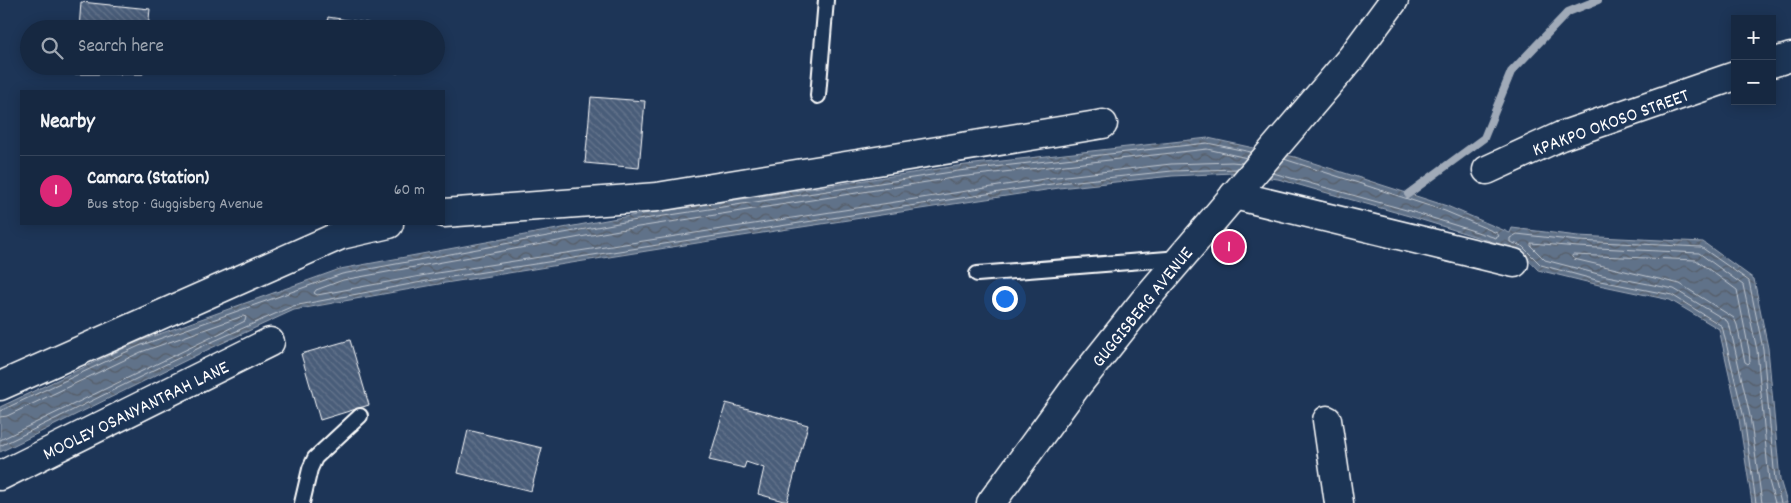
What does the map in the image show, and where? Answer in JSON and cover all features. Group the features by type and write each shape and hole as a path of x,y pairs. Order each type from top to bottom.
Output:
{"street":[{"name":"GUGGISBERG AVENUE","path":"991,503 1075,388 1145,300 1298,118 1352,57 1394,0"},
{"path":"1776,62 1791,57"},
{"name":"KPAKPO OKOSO STREET","path":"1486,170 1561,136 1731,77"},
{"path":"445,212 657,197 1103,124"},
{"path":"1242,186 1514,263"},
{"path":"0,386 340,235 385,225"},
{"name":"MOOLEY OSANYANTRAH LANE","path":"0,476 270,342"},
{"path":"1327,420 1339,503"}],"lane":[{"path":"818,96 826,0"},
{"path":"977,274 1180,258"},
{"path":"302,503 310,469 315,458 360,416"}],"water":[{"path":"1208,138 1295,157 1447,206 1510,233 1512,228 1578,236 1703,242 1754,279 1768,348 1780,480 1787,503 1752,503 1739,419 1719,329 1670,300 1538,270 1519,250 1409,216 1278,179 1232,173 1172,176 1059,188 439,284 294,310 207,350 0,452 0,407 137,342 340,269 617,218 957,166"}],"building":[{"path":"81,2 150,9 149,20 80,20"},
{"path":"328,17 347,20 328,20"},
{"path":"591,97 645,101 639,168 585,163"},
{"path":"350,340 369,405 320,420 301,354"},
{"path":"726,403 808,425 787,502 758,494 764,468 746,462 744,468 709,460"},
{"path":"468,430 542,448 531,491 458,473"}],"waterway":[{"path":"1408,194 1484,138 1511,72 1568,12 1598,0"}],"place":[{"name":"Camara (Station)","path":"1229,247"}]}
